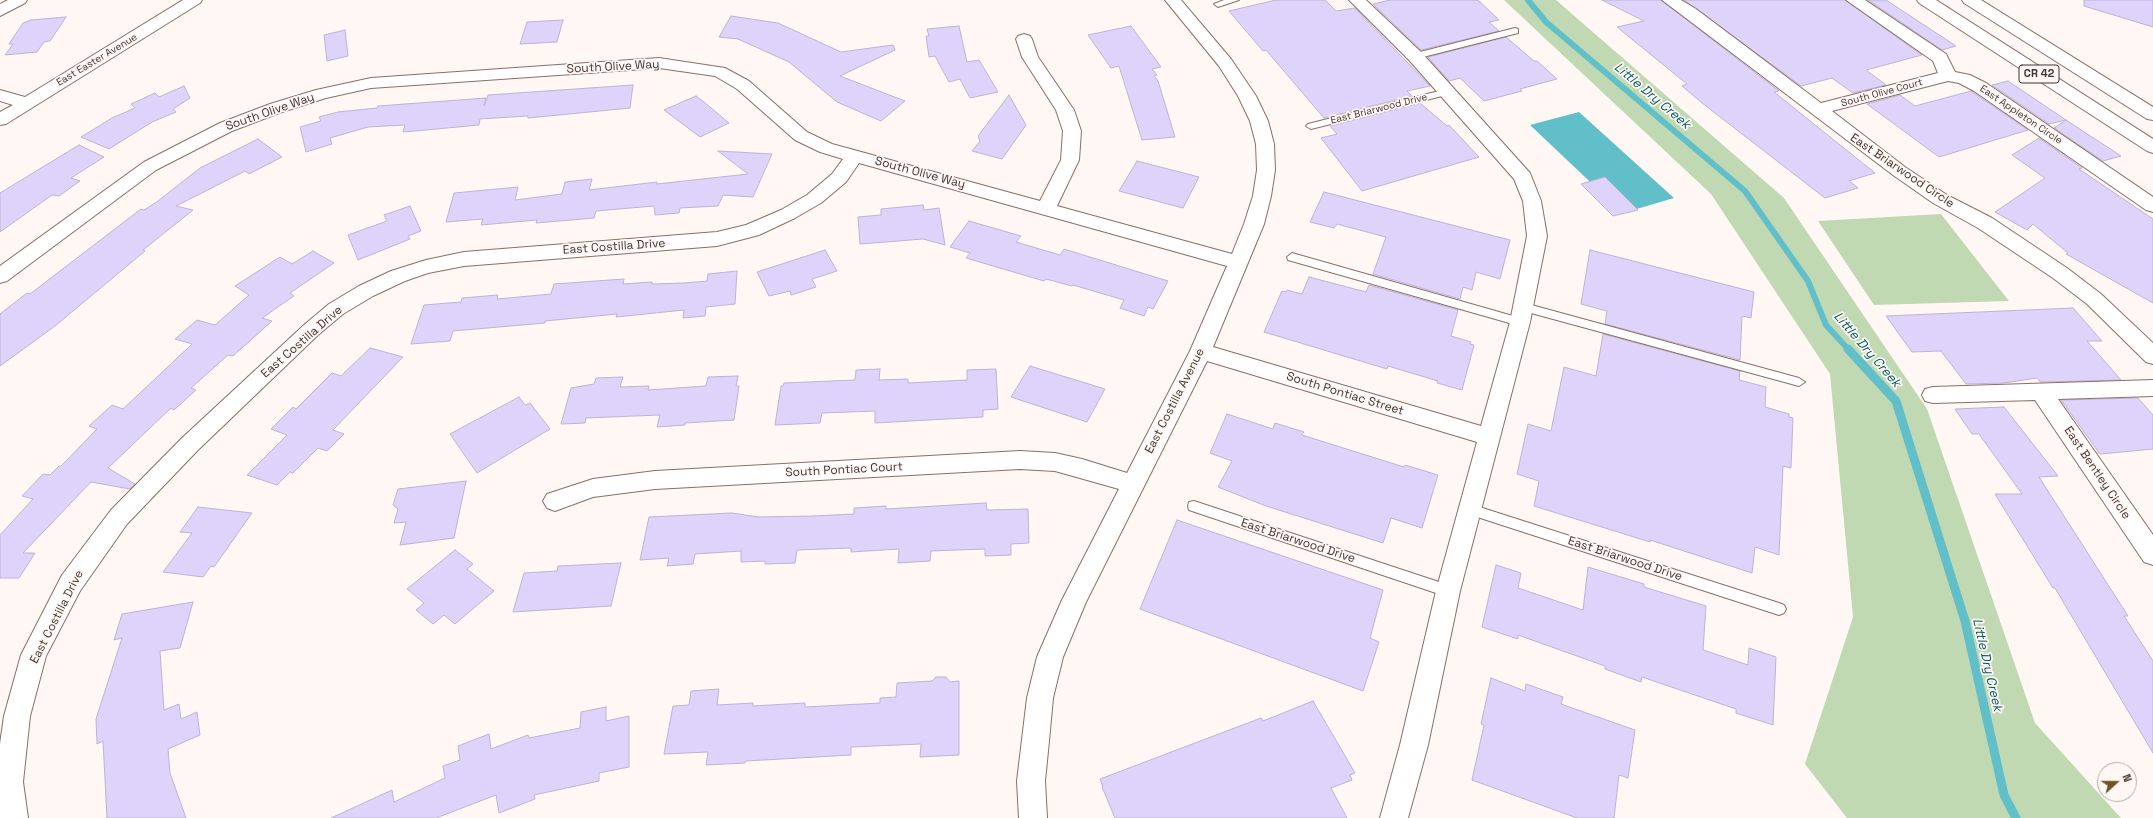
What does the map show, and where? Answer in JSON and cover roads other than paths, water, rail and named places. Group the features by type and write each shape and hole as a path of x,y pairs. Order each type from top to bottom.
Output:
{"street":[{"path":"0,11 19,0"},
{"name":"East Easter Avenue","path":"0,120 168,18 194,0"},
{"name":"East Costilla Avenue","path":"1033,818 1031,781 1035,741 1040,698 1050,657 1074,600 1201,351 1254,224 1262,196 1266,170 1265,144 1259,120 1247,96 1225,63 1173,0"},
{"name":"East Briarwood Drive","path":"1357,0 1415,56 1523,177 1532,201 1537,236 1522,315 1448,591 1414,745 1394,818"},
{"name":"East Briarwood Circle","path":"1670,0 1690,12 1816,110 1934,195 1985,223 2060,273 2094,298 2153,356"},
{"path":"1854,0 1940,58 1948,76"},
{"name":"CR 42","path":"1925,0 2153,147"},
{"name":"CR 42","path":"1970,0 2153,115"},
{"path":"1024,39 1030,57 1065,110 1072,132 1070,160 1046,208"},
{"name":"South Olive Way","path":"0,276 150,166 226,127 276,108 322,94 371,83 659,63 689,66 719,72 725,75 743,85 801,136 826,148 1238,262"},
{"name":"South Olive Court","path":"1816,110 1948,76"},
{"name":"East Appleton Circle","path":"1948,76 1964,79 1980,87 2153,206"},
{"path":"0,95 26,103"},
{"name":"East Costilla Drive","path":"14,818 9,782 5,767 17,716 34,655 71,584 88,558 119,517 190,444 311,330 336,309 366,291 398,276 426,267 464,259 717,239 752,230 788,214 814,199 839,178 855,155"},
{"name":"South Pontiac Street","path":"1201,351 1489,436"},
{"path":"1933,395 2153,388"},
{"name":"East Bentley Circle","path":"2041,391 2153,555"},
{"name":"South Pontiac Court","path":"555,501 593,488 656,480 1020,460 1055,462 1082,468 1132,484"}],"lane":[{"path":"1218,4 1236,0"},
{"path":"1415,56 1515,31"},
{"name":"East Briarwood Drive","path":"1311,126 1447,92"},
{"path":"1292,257 1522,315 1799,382"},
{"name":"East Briarwood Drive","path":"1194,506 1448,591"},
{"name":"East Briarwood Drive","path":"1470,508 1779,609"}],"water":[{"path":"1579,112 1674,198 1623,213 1530,125"}],"waterway":[{"name":"Little Dry Creek","path":"1528,0 1546,22 1745,191 1808,281 1826,325 1849,350"},
{"name":"Little Dry Creek","path":"1848,349 1896,401 1965,621 2004,795 2016,818"}]}
